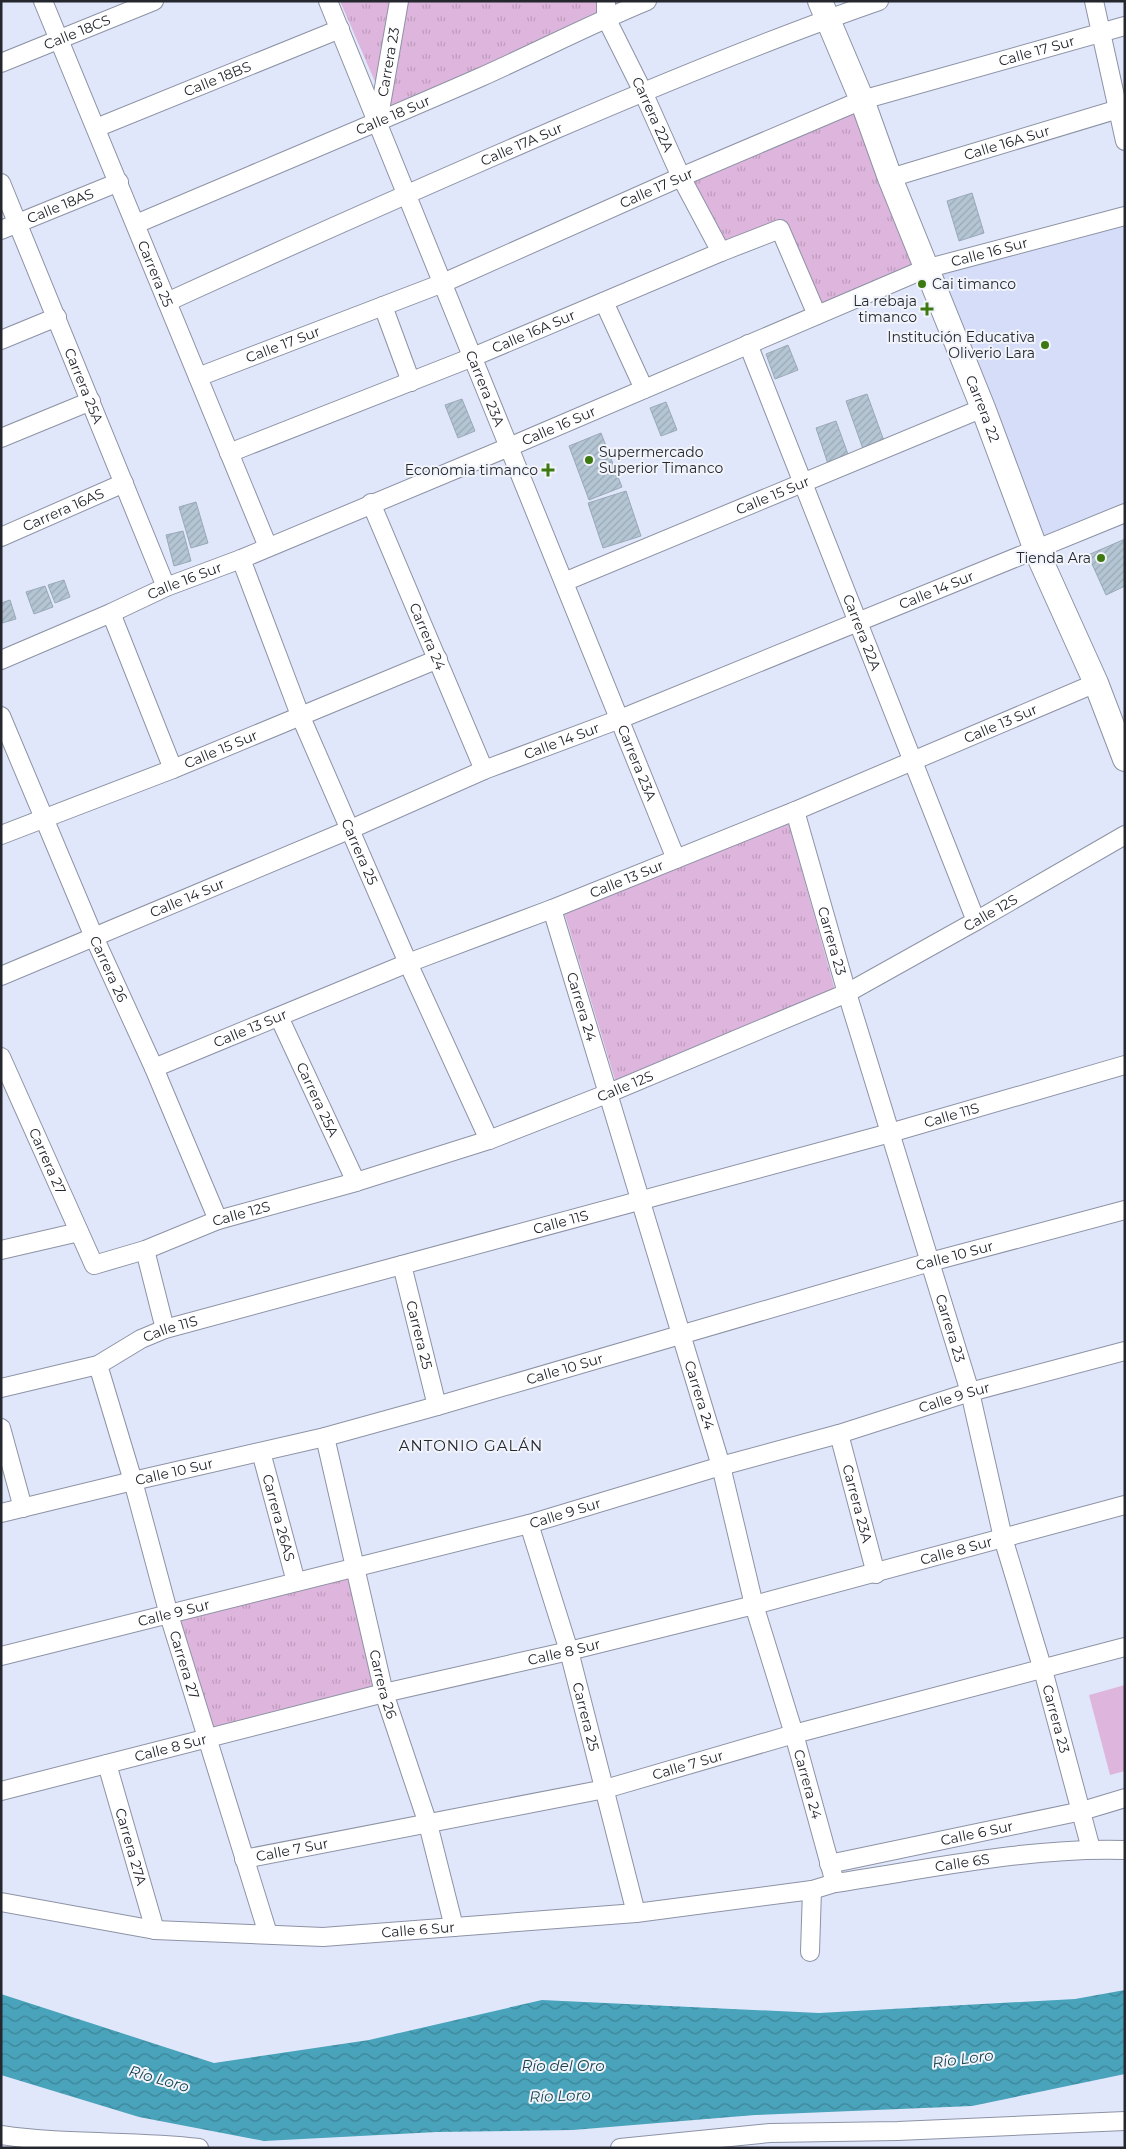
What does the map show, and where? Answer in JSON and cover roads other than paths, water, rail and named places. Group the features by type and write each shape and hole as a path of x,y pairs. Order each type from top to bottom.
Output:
{"street":[{"name":"Carrera 25","path":"44,1 58,40 119,182 268,547"},
{"name":"Calle 18CS","path":"1,63 154,1"},
{"name":"Carrera 23A","path":"328,1 676,859"},
{"name":"Carrera 23","path":"378,122 399,1"},
{"name":"Calle 18 Sur","path":"136,224 488,74 606,10 647,1"},
{"name":"Calle 17A Sur","path":"168,302 406,193 643,92 824,10 879,1"},
{"path":"1094,1 1121,108 1125,141"},
{"name":"Carrera 22A","path":"606,10 681,177 721,252"},
{"name":"Carrera 22","path":"824,10 862,100 925,269 983,408 1036,550 1096,683 1125,759"},
{"name":"Calle 17 Sur","path":"198,377 443,283 681,177 862,100 1125,26"},
{"name":"Calle 18BS","path":"96,128 340,29"},
{"name":"Calle 16A Sur","path":"890,178 1121,108"},
{"name":"Calle 18AS","path":"1,230 119,182"},
{"name":"Carrera 25A","path":"1,183 166,587"},
{"name":"Calle 16 Sur","path":"1,660 111,613 166,587 509,448 925,269 1125,216"},
{"name":"Calle 16A Sur","path":"229,453 473,357 780,229 817,315"},
{"path":"604,302 644,389"},
{"path":"383,306 411,382"},
{"path":"1,340 56,317"},
{"name":"Carrera 22A","path":"748,344 976,921"},
{"path":"1,438 91,401"},
{"name":"Calle 15 Sur","path":"564,582 983,408"},
{"name":"Carrera 16AS","path":"1,537 124,483"},
{"name":"Carrera 24","path":"371,503 484,770"},
{"name":"Calle 14 Sur","path":"1,976 351,829 484,770 620,719 1125,513"},
{"name":"Carrera 25","path":"240,558 300,716 408,963 489,1140"},
{"path":"111,613 174,769"},
{"name":"Calle 15 Sur","path":"1,835 174,769 438,659"},
{"name":"Calle 13 Sur","path":"154,1068 279,1018 408,963 552,909 795,811 1096,683"},
{"name":"Carrera 26","path":"1,716 94,937 154,1068 218,1220"},
{"name":"Carrera 23","path":"795,811 847,993 970,1392 1003,1538 1043,1670 1091,1849"},
{"name":"Calle 12S","path":"94,1265 145,1250 218,1220 356,1182 489,1140 609,1094 847,993 1125,835"},
{"name":"Carrera 24","path":"552,909 721,1466 754,1605 794,1734 835,1883"},
{"name":"Carrera 25A","path":"279,1018 356,1182"},
{"name":"Carrera 27","path":"1,1057 94,1265"},
{"name":"Calle 11S","path":"1,1388 98,1365 141,1339 165,1329 890,1133 1125,1065"},
{"name":"Calle 10 Sur","path":"1,1514 133,1480 261,1452 437,1406 930,1262 1125,1210"},
{"path":"1,1250 79,1232"},
{"path":"145,1250 165,1329"},
{"name":"Carrera 25","path":"402,1265 437,1406"},
{"name":"Calle 9 Sur","path":"1,1656 529,1524 721,1466 839,1434 970,1392 1125,1351"},
{"name":"Carrera 27","path":"98,1365 133,1480 169,1615 268,1934"},
{"path":"1,1428 23,1508"},
{"name":"Carrera 23A","path":"839,1434 876,1574"},
{"name":"Carrera 26","path":"325,1436 384,1693 428,1824 454,1927"},
{"name":"Carrera 26AS","path":"261,1452 296,1582"},
{"name":"Calle 8 Sur","path":"1,1791 384,1693 569,1651 876,1574 1125,1505"},
{"name":"Carrera 25","path":"529,1524 569,1651 636,1913"},
{"name":"Calle 7 Sur","path":"244,1859 605,1789 794,1734 1125,1647"},
{"name":"Carrera 27A","path":"107,1764 156,1930"},
{"name":"Calle 6 Sur","path":"829,1864 1082,1811 1125,1798"},
{"name":"Calle 6S","path":"835,1883 998,1859 1091,1849 1125,1850"},
{"name":"Calle 6 Sur","path":"3,1897 156,1930 324,1937 636,1913 812,1890 835,1883"},
{"path":"810,1952 812,1890"},
{"path":"620,2148 770,2133 898,2131 1123,2123"},
{"path":"1,2135 79,2142 172,2145 199,2148"}],"water":[{"name":"Río del Oro","path":"1125,1990 1125,2074 972,2106 755,2115 573,2130 437,2132 264,2141 139,2117 1,2075 1,1994 214,2063 369,2040 542,2000 819,2013 1075,1999"}],"place":[{"name":"Cai timanco","path":"922,284"},
{"name":"La rebaja timanco","path":"927,309"},
{"name":"Institución Educativa Oliverio Lara","path":"1045,345"},
{"name":"Supermercado Superior Timanco","path":"589,460"},
{"name":"Economia timanco","path":"548,470"},
{"name":"Tienda Ara","path":"1101,558"}],"district":[{"name":"ANTONIO GALÁN","path":"471,1446"}],"water label":[{"name":"Río Loro","path":"963,2059"},
{"name":"Río Loro","path":"159,2079"},
{"name":"Río Loro","path":"560,2096"}]}
